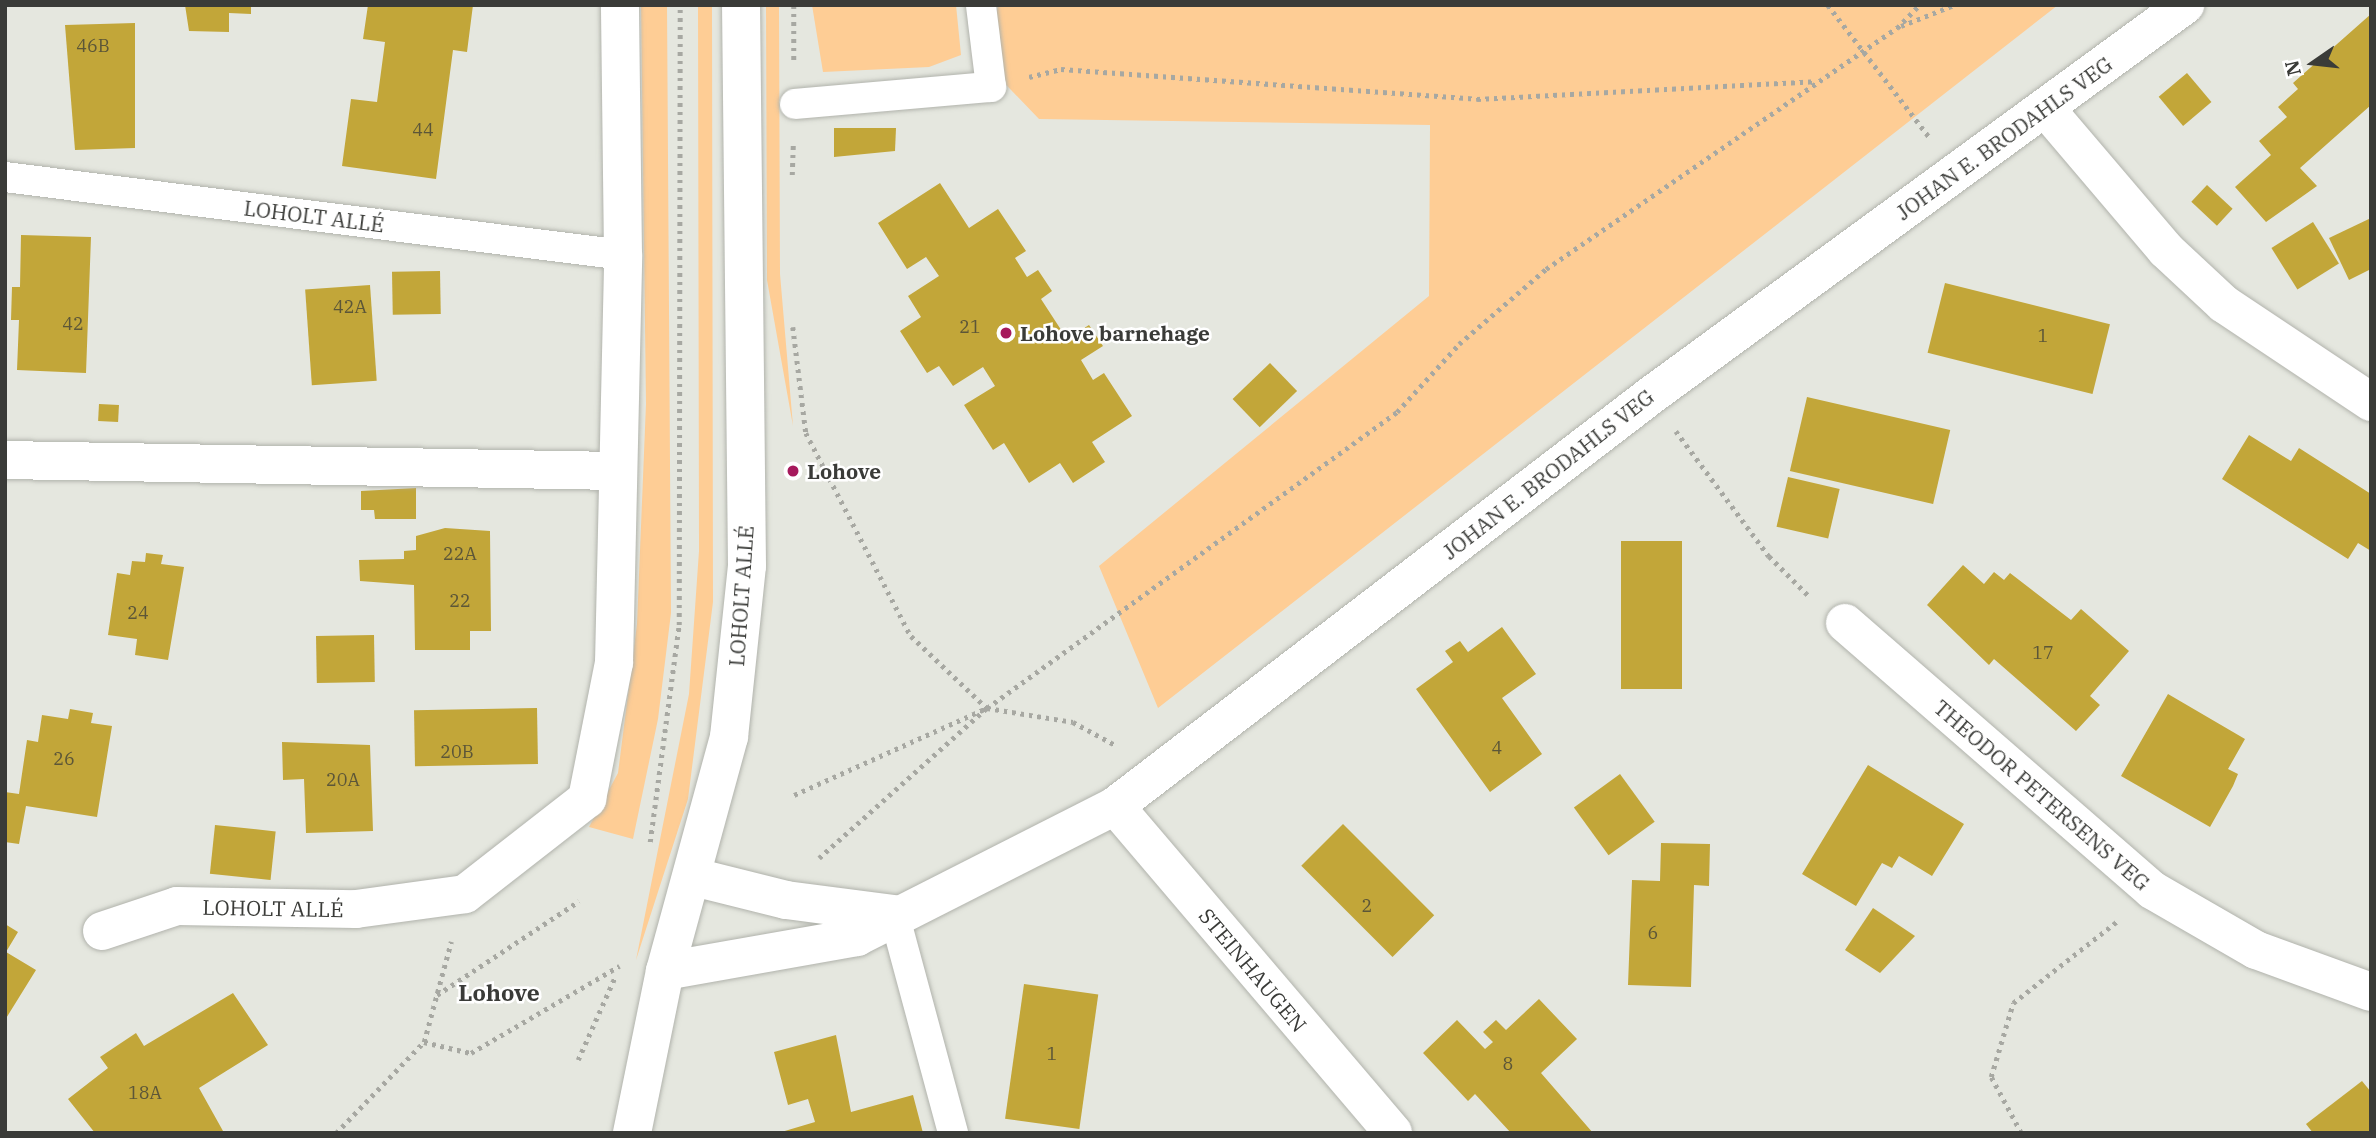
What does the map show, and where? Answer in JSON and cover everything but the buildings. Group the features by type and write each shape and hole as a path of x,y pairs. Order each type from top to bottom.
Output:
{"street":[{"path":"465,894 587,799 614,663 623,255 620,5"},
{"name":"LOHOLT ALLÉ","path":"632,1133 665,971 694,877 729,737 747,566 741,5"},
{"name":"JOHAN E. BRODAHLS VEG","path":"665,971 823,946 857,937 894,914 1115,806 1650,396 2185,5"},
{"path":"2046,109 2166,250 2224,304 2371,402"},
{"path":"5,460 618,471"},
{"name":"THEODOR PETERSENS VEG","path":"1845,623 2152,890 2256,950 2371,992"},
{"name":"STEINHAUGEN","path":"1115,806 1393,1133"},
{"path":"694,877 771,896 894,914"},
{"name":"LOHOLT ALLÉ","path":"102,931 177,905 356,909 465,894"}],"lane":[{"path":"795,104 991,87 981,5"},
{"name":"LOHOLT ALLÉ","path":"5,177 623,255"},
{"path":"894,914 953,1133"}],"path":[{"path":"791,185 795,104 794,5"},
{"path":"1828,5 1958,173"},
{"path":"1897,28 1919,5"},
{"path":"771,896 855,830 987,708 1397,412 1459,344 1546,268 1897,28 1954,5"},
{"path":"991,87 1061,69 1477,99 1816,81"},
{"path":"792,322 806,433 911,636 987,708"},
{"path":"1650,396 1769,556 1845,623"},
{"path":"794,795 987,708 1073,722 1163,771"},
{"path":"2021,1133 1990,1077 2013,1003 2096,943 2152,890"},
{"path":"336,1133 424,1042 465,894"},
{"path":"436,996 579,901"},
{"path":"578,1060 619,967"}],"shaded area":[{"path":"641,5 667,5 671,613 658,719 633,839 589,827 618,773 637,624 646,404"},
{"path":"698,5 712,5 713,602 688,799 636,960 689,694 699,551"},
{"path":"766,5 779,5 780,274 793,426 767,280"},
{"path":"812,5 956,5 961,55 929,67 823,72"},
{"path":"998,5 2058,5 1158,708 1099,566 1429,296 1430,125 1039,119 987,65"}],"place":[{"name":"Lohove barnehage","path":"1006,333"},
{"name":"Lohove","path":"793,471"}],"district":[{"name":"Lohove","path":"499,992"}]}
